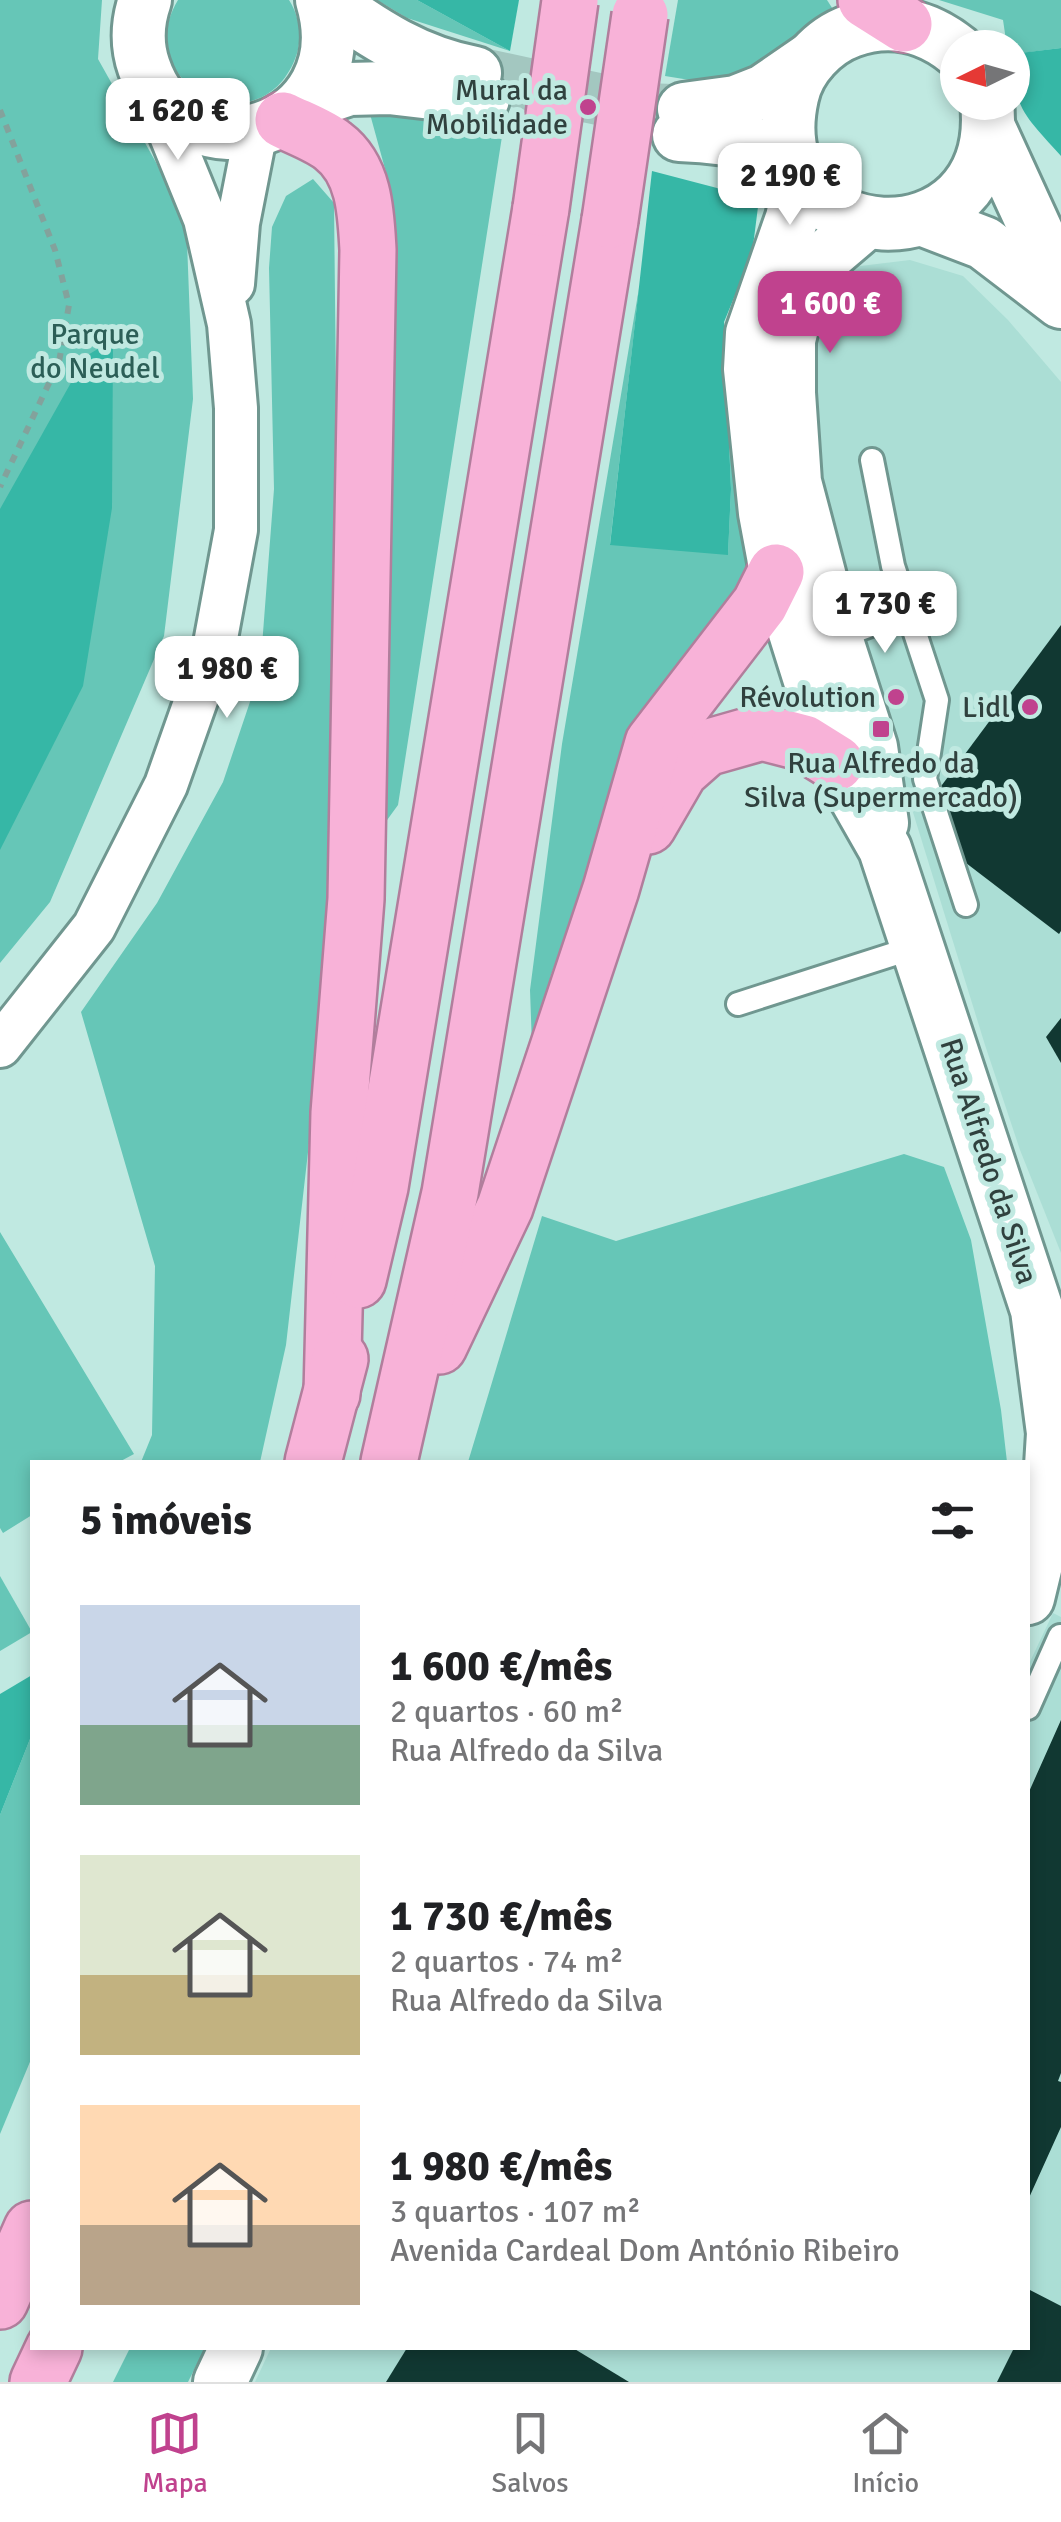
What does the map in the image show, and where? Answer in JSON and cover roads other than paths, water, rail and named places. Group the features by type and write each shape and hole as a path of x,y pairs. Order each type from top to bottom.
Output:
{"highway":[{"path":"314,1460 380,1187 541,208 570,0"},
{"path":"394,1448 450,1194 642,8"},
{"path":"281,118 335,146 349,165 364,194 368,250 356,899 339,1113 332,1394"},
{"path":"394,1448 505,1207 612,889 654,743 760,604 776,572"},
{"path":"612,889 680,771 706,748 762,732 804,744 836,763"},
{"path":"0,2301 30,2234"},
{"path":"38,2382 53,2350"}],"street":[{"path":"0,1046 94,927 166,785 214,648 236,530 236,408 229,324 205,220 138,52 138,19 145,0"},
{"path":"149,83 168,108 196,126 227,134 281,118 349,89 484,87 402,50 324,0"},
{"path":"229,324 238,223 281,118 319,82 328,54 330,24 324,0"},
{"path":"940,38 885,12 870,24 838,36 764,91 681,122 715,136 750,141 796,165 818,198 839,214 864,224 894,226 924,220 950,205 970,184 984,158 988,120"},
{"name":"Rua Alfredo da Silva","path":"812,58 794,87 786,120 796,165 792,218 752,333 750,369 763,495 776,572 836,763 885,849 1037,1310 1053,1433 1048,1515 1030,1590"},
{"path":"990,120 1061,285"},
{"path":"924,220 984,244 1061,302"},
{"name":"Rua Alfredo da Silva","path":"776,572 788,538 795,482 789,376 789,340 794,318 802,288 817,264 864,224"},
{"name":"Rua Alfredo da Silva","path":"795,482 836,638 871,747 885,849"},
{"path":"220,2382 235,2350"}],"lane":[{"path":"872,460 893,566 937,700 924,779 966,905"},
{"path":"836,638 906,612"},
{"path":"738,1004 919,946"},
{"path":"1030,1704 1060,1636"}],"tunnel":[{"path":"486,75 645,109 672,110"}],"place":[{"name":"Mural da Mobilidade","path":"588,107"},
{"name":"Révolution","path":"896,697"},
{"name":"Lidl","path":"1030,707"},
{"name":"Rua Alfredo da Silva (Supermercado)","path":"881,729"}],"park label":[{"name":"Parque do Neudel","path":"95,351"}]}
